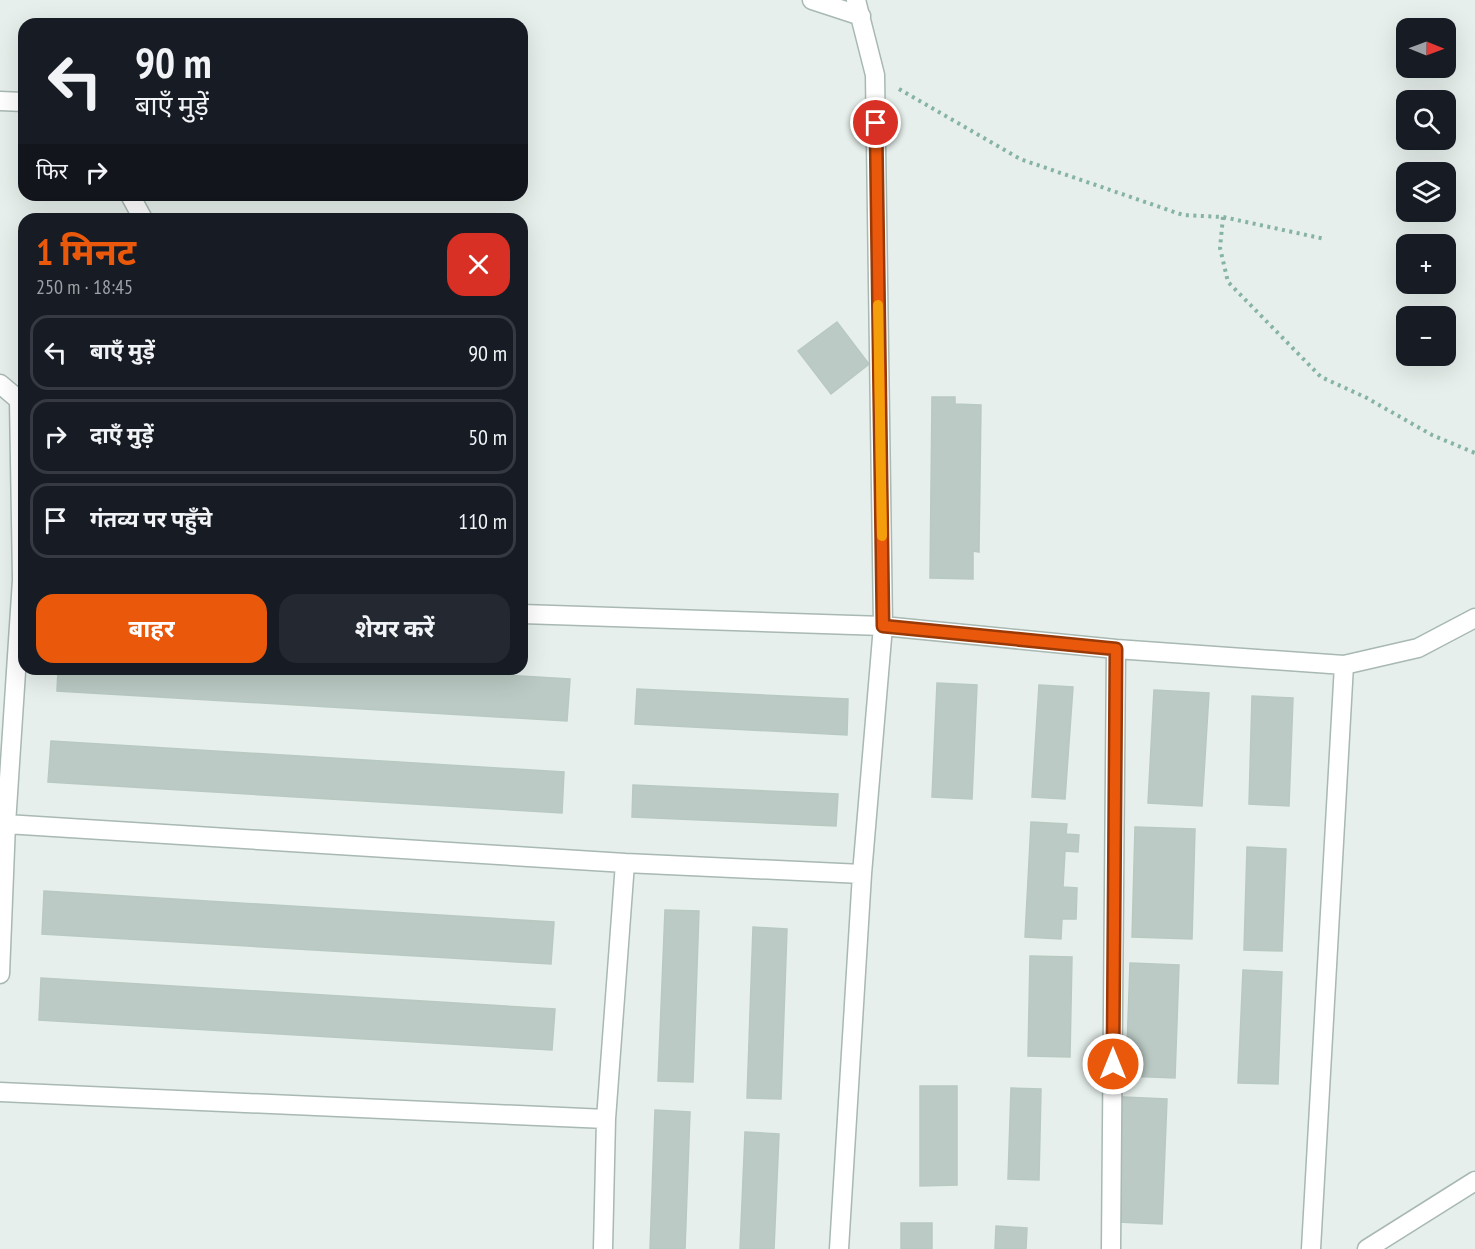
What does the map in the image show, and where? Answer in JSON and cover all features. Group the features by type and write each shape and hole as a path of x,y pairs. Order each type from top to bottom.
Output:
{"street":[{"path":"812,0 858,8 875,75 883,626 862,874 839,1249"},
{"path":"0,101 18,102"},
{"path":"0,384 18,399"},
{"path":"528,614 883,626 1116,649 1344,665 1418,648 1475,618"},
{"path":"1111,1249 1116,649"},
{"path":"0,974 6,824 18,652"},
{"path":"1311,1249 1344,665"},
{"path":"6,824 625,863 862,874"},
{"path":"603,1249 606,1119 625,863"},
{"path":"0,1092 606,1119"},
{"path":"1367,1249 1475,1181"}],"path":[{"path":"875,75 1020,159 1184,215 1223,217 1325,239"},
{"path":"1223,217 1220,248 1228,282 1321,377 1365,397 1432,435 1475,453"}],"building":[{"path":"837,322 869,364 831,394 798,351"},
{"path":"932,397 955,397 955,404 981,405 979,552 973,551 973,579 930,578"},
{"path":"58,675 503,675 570,679 567,721 57,691"},
{"path":"937,683 977,685 972,799 932,797"},
{"path":"1039,685 1073,687 1065,799 1032,797"},
{"path":"637,689 848,699 847,735 635,724"},
{"path":"1154,690 1209,693 1202,806 1148,803"},
{"path":"1252,696 1293,698 1289,806 1249,804"},
{"path":"51,741 564,772 562,813 48,782"},
{"path":"633,785 838,794 836,826 632,817"},
{"path":"1031,822 1067,824 1066,834 1079,835 1078,852 1065,851 1063,887 1077,888 1076,919 1062,919 1061,939 1025,937"},
{"path":"1135,827 1195,829 1192,939 1132,937"},
{"path":"1247,847 1286,849 1282,951 1244,950"},
{"path":"44,891 554,922 551,964 42,934"},
{"path":"665,910 699,911 693,1082 658,1081"},
{"path":"753,927 787,929 781,1099 747,1098"},
{"path":"1030,956 1072,957 1070,1057 1028,1056"},
{"path":"1130,963 1179,965 1175,1078 1126,1076"},
{"path":"1243,970 1282,972 1278,1084 1238,1083"},
{"path":"41,978 555,1009 552,1050 39,1020"},
{"path":"920,1086 957,1086 957,1185 920,1186"},
{"path":"1011,1088 1041,1089 1039,1180 1008,1179"},
{"path":"1123,1097 1167,1099 1162,1224 1118,1222"},
{"path":"655,1110 690,1112 685,1249 650,1249"},
{"path":"745,1132 779,1134 774,1249 740,1249"},
{"path":"901,1223 932,1223 932,1249 901,1249"},
{"path":"996,1226 1027,1228 1026,1249 995,1249"}],"slow traffic":[{"path":"878,305 882,536"}],"route":[{"path":"876,123 883,626 1116,649 1113,1064"}]}
